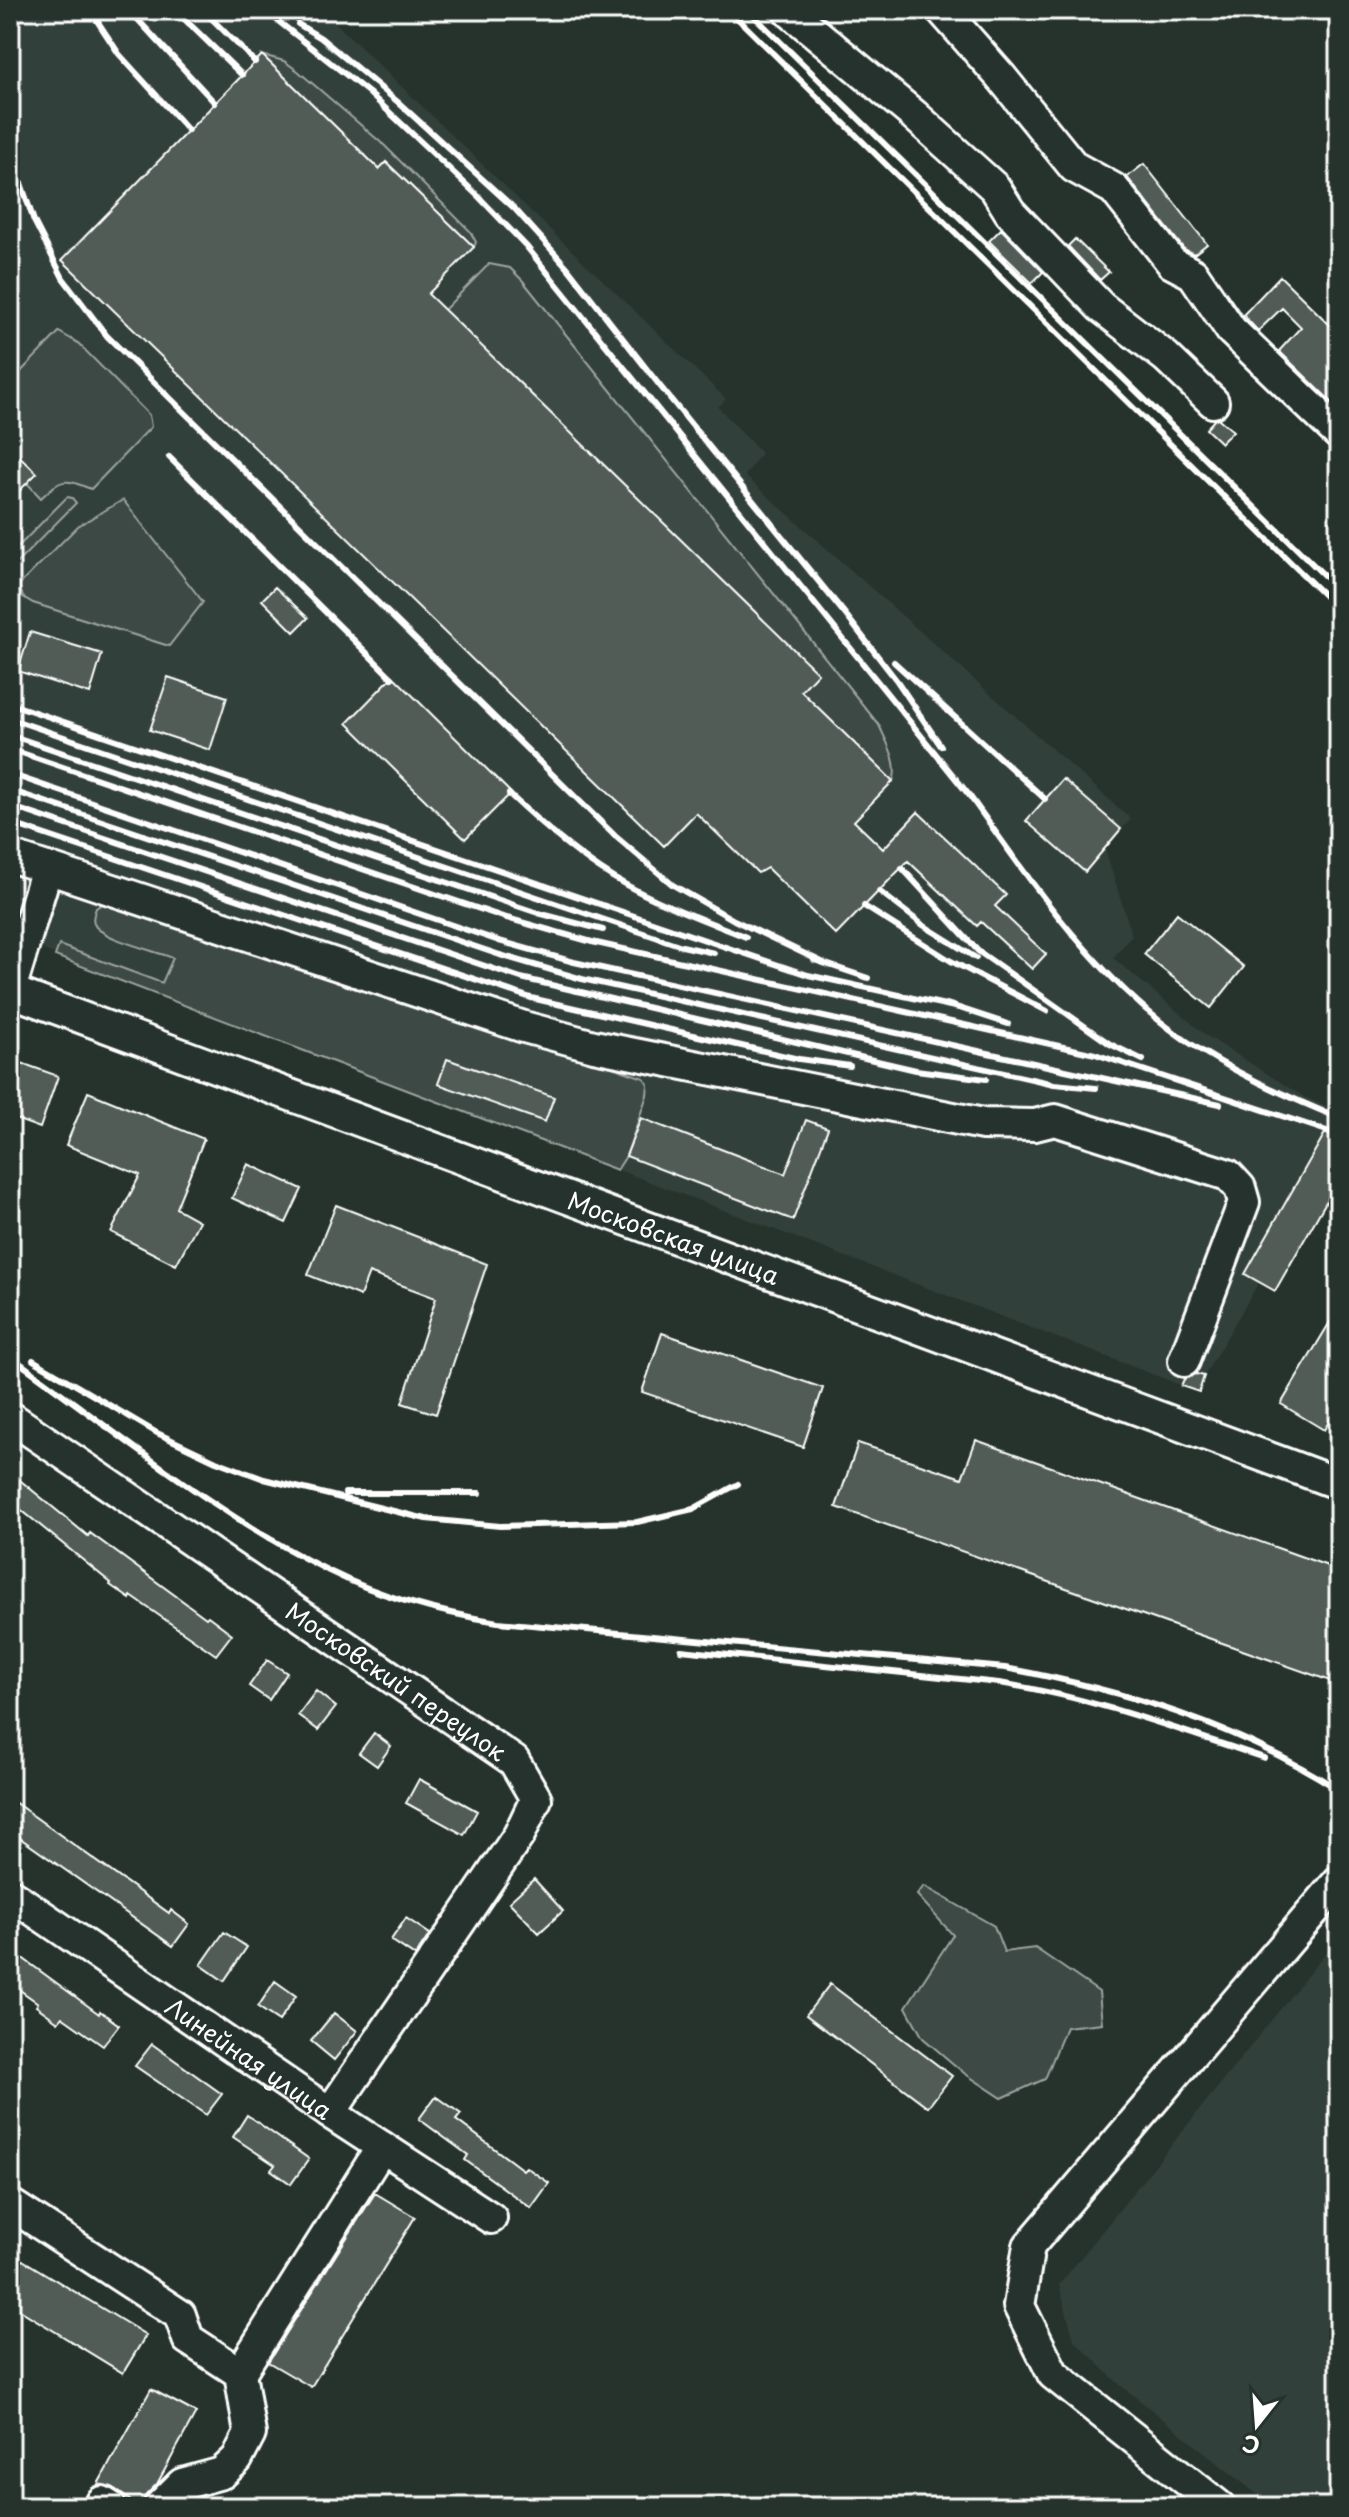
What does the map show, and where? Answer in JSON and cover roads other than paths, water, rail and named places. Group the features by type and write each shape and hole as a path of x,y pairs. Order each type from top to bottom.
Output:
{"street":[{"path":"788,10 914,115 995,188 1010,212 1101,307 1166,357 1213,402"},
{"path":"942,10 1074,167 1114,189 1172,263 1193,274 1231,330 1339,434"},
{"path":"10,856 524,1027 580,1042 983,1124 1035,1125 1055,1120 1228,1175 1240,1188 1244,1202 1184,1361"},
{"path":"10,991 47,868"},
{"name":"Московская улица","path":"10,991 1339,1484"},
{"name":"Московский переулок","path":"10,1417 514,1761 536,1799 519,1835 330,2113"},
{"path":"1220,2507 1053,2374 1019,2306 1029,2246 1339,1881"},
{"name":"Линейная улица","path":"10,1894 330,2113 491,2218"},
{"path":"159,2507 182,2484 222,2473 237,2459 250,2434 240,2373 382,2147"},
{"path":"10,2204 180,2315 188,2339 240,2373"}],"railway":[{"path":"90,10 119,54 188,130"},
{"path":"129,10 215,103"},
{"path":"175,10 242,75"},
{"path":"203,10 255,62"},
{"path":"264,10 369,93 526,246 969,795 1073,935 1102,967 1166,1026 1202,1051 1269,1088 1339,1118"},
{"path":"729,10 1339,610"},
{"path":"748,10 1339,590"},
{"path":"298,24 321,38 399,103 514,208 568,268 845,614 897,681 941,746"},
{"path":"10,151 34,221 63,278 107,336 615,836 673,885 734,920 824,963"},
{"path":"169,457 392,678"},
{"path":"894,662 1045,799"},
{"path":"17,706 808,975 959,1008"},
{"path":"14,720 682,946 714,953"},
{"path":"10,735 538,913 603,930"},
{"path":"10,749 503,917 592,942 1095,1054 1339,1135"},
{"path":"10,774 499,941 574,962 1220,1104"},
{"path":"10,790 500,955 582,979 1054,1084 1096,1088"},
{"path":"509,794 564,843 617,880 671,907 746,937"},
{"path":"10,806 521,978 916,1070 986,1079"},
{"path":"10,823 531,998 799,1059 850,1066"},
{"path":"902,868 978,951 1110,1044 1143,1060"},
{"path":"879,891 923,925 976,958"},
{"path":"864,906 951,961 1047,1011"},
{"path":"814,960 868,978"},
{"path":"947,1004 1008,1024"},
{"path":"10,1356 165,1470 245,1524 329,1571 390,1596 433,1609 498,1622 1005,1668 1093,1687 1178,1713 1261,1747 1339,1790"},
{"path":"33,1360 157,1433 216,1461 264,1479 426,1519 500,1526 637,1522 693,1509 738,1484"},
{"path":"345,1493 480,1493"},
{"path":"681,1650 1033,1689 1133,1715 1264,1758"}]}
